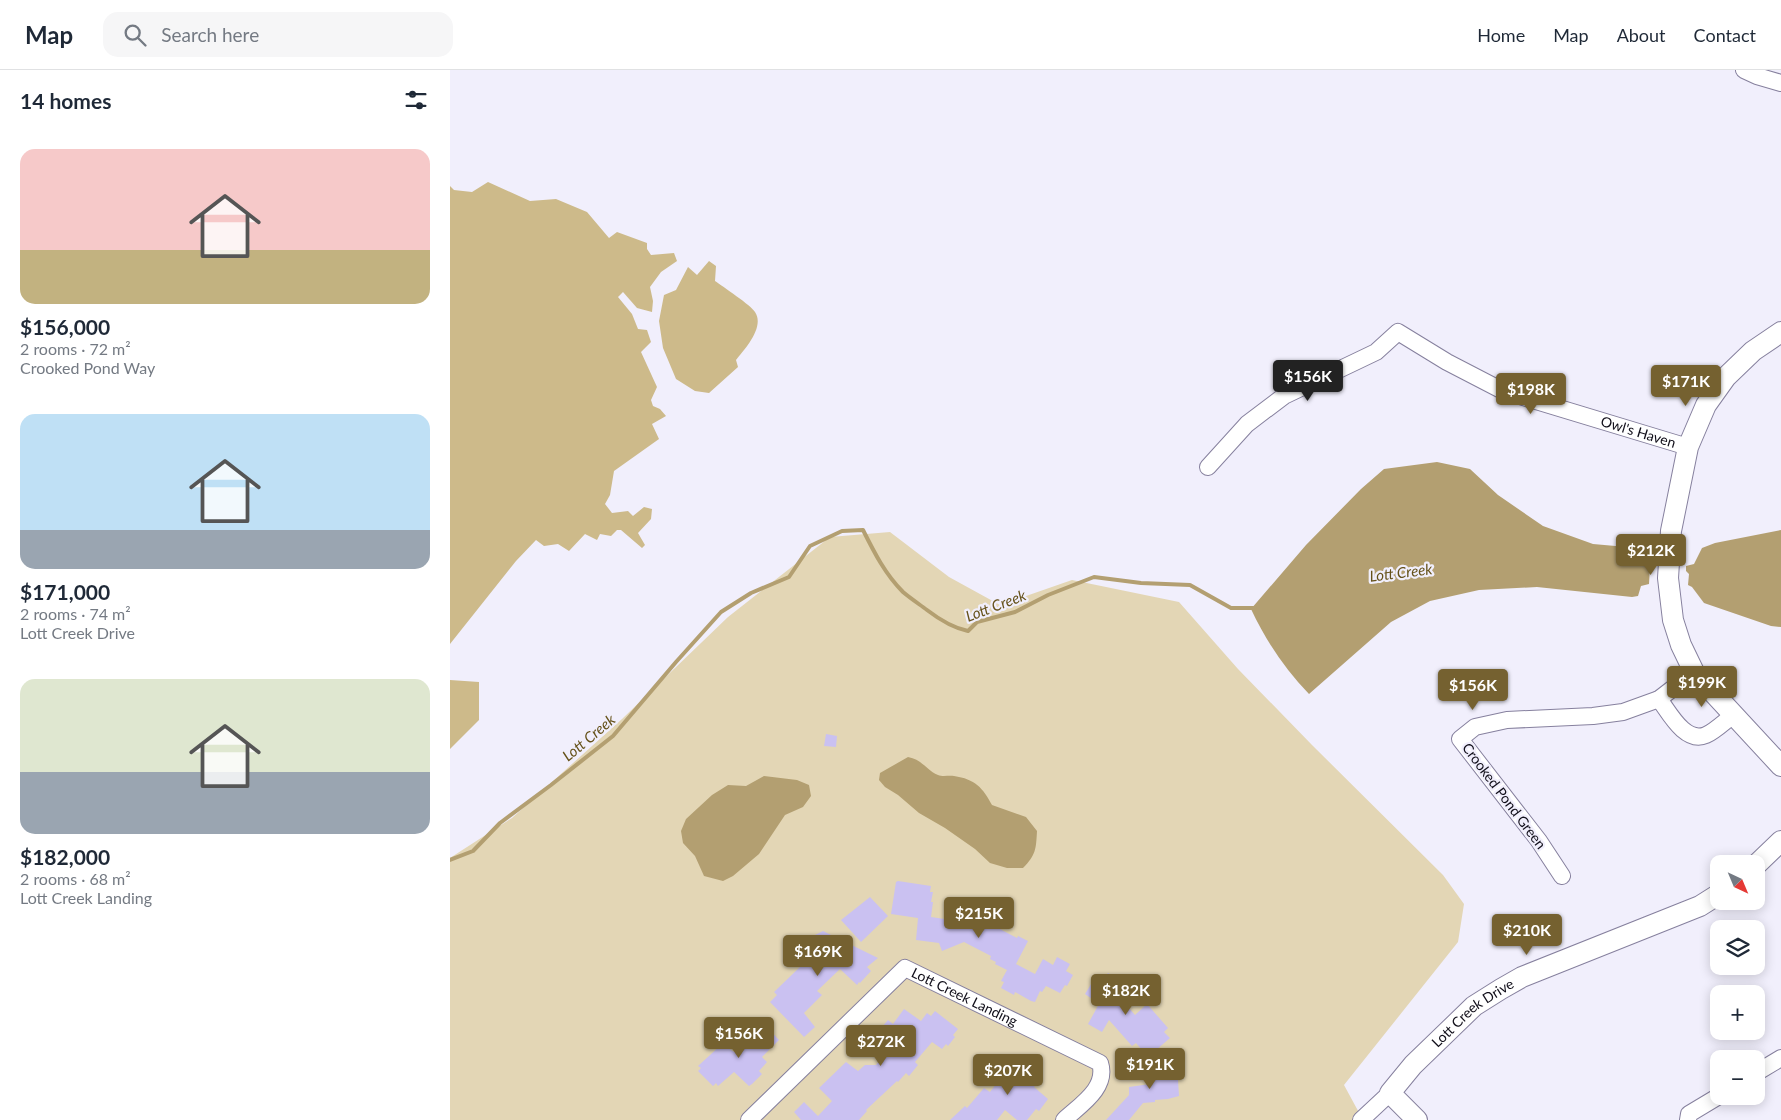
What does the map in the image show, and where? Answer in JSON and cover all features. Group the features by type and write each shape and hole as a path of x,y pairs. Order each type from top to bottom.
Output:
{"street":[{"path":"1744,70 1756,76 1781,83"},
{"name":"Owl's Haven","path":"1208,467 1247,424 1284,396 1376,352 1398,332 1446,362 1502,391 1688,447"},
{"path":"1781,332 1753,352 1726,377 1706,405 1688,447 1671,531 1668,578 1673,620 1681,645 1694,672 1732,716 1781,766"},
{"name":"Crooked Pond Green","path":"1562,876 1528,827 1460,739 1475,727 1507,720 1592,716 1623,712 1658,699 1694,672"},
{"path":"1658,699 1686,733 1695,737 1706,735 1732,716"},
{"path":"1765,857 1781,842"},
{"name":"Lott Creek Drive","path":"1360,1120 1390,1093 1413,1065 1474,1006 1501,989 1522,977 1700,906 1710,900"},
{"name":"Lott Creek Landing","path":"749,1120 905,968 1100,1063 1102,1070 1098,1086 1064,1120"},
{"path":"1765,1068 1781,1058"},
{"path":"1390,1093 1417,1120"},
{"path":"1688,1120 1689,1114 1710,1101"}],"shaded area":[{"path":"488,182 530,201 556,199 587,212 609,238 617,232 647,243 647,249 651,255 674,253 677,261 661,272 650,287 653,301 652,312 637,308 623,292 618,297 632,314 638,329 647,330 651,342 641,352 657,387 651,400 653,406 660,409 666,416 652,424 659,439 614,471 610,495 605,504 612,513 628,511 633,516 644,507 652,509 651,519 638,533 645,545 642,548 621,530 617,530 611,536 600,534 597,540 585,534 569,551 558,544 544,546 536,540 516,561 450,644 450,186 454,190 472,192"},
{"path":"709,261 716,266 715,281 753,309 758,324 753,338 736,360 738,367 709,393 695,391 676,379 663,348 659,321 664,295 676,290 688,267 697,275"},
{"path":"890,532 949,577 1000,605 1072,580 1179,602 1238,669 1443,875 1464,904 1458,942 1344,1085 1363,1120 450,1120 450,858 512,818 622,719 728,617 830,537"},
{"path":"450,680 479,682 479,720 450,749"}],"water":[{"path":"1437,462 1470,469 1498,495 1543,526 1593,544 1638,548 1639,564 1650,567 1649,584 1641,586 1638,596 1632,597 1537,587 1479,590 1430,601 1391,622 1309,694 1277,654 1251,609 1306,545 1361,489 1384,469"},
{"path":"1781,530 1781,627 1771,626 1704,603 1692,587 1688,585 1689,574 1686,571 1686,566 1694,564 1702,548 1715,543"},
{"path":"908,757 917,760 938,775 968,779 982,789 992,805 1026,817 1037,831 1036,843 1031,859 1023,868 1007,868 990,863 975,849 919,813 898,795 885,787 879,780 880,773"},
{"path":"764,776 797,780 809,785 811,796 803,807 785,815 759,854 733,876 723,881 704,876 695,856 683,843 681,831 686,819 712,795 728,785 746,786"}],"building":[{"path":"826,734 837,736 836,747 824,746"},
{"path":"896,882 931,886 930,892 933,892 931,902 933,902 931,917 951,920 952,917 954,918 964,898 974,904 977,897 993,905 990,911 999,916 994,926 1017,938 1018,936 1028,941 1016,964 1035,974 1043,959 1053,965 1057,957 1070,964 1066,971 1073,975 1067,986 1065,985 1060,993 1046,986 1042,992 1040,991 1035,1002 1031,1001 1015,992 1014,995 1001,988 1004,982 1001,981 1007,970 995,964 996,962 990,959 991,956 964,942 942,951 939,943 916,940 918,918 891,914"},
{"path":"870,897 888,916 861,942 841,920"},
{"path":"823,931 878,958 867,967 871,971 857,985 840,969 817,991 822,995 804,1013 815,1027 804,1037 770,1002 777,995 774,992 800,967 796,953 799,950 813,948 815,935"},
{"path":"1108,973 1120,981 1116,988 1125,994 1122,1000 1135,1015 1147,1004 1168,1028 1164,1032 1170,1038 1148,1057 1136,1043 1132,1046 1109,1020 1102,1032 1088,1024 1099,1004 1085,994 1096,976 1103,981"},
{"path":"904,1009 921,1021 927,1013 931,1016 935,1011 958,1029 953,1035 955,1037 948,1046 946,1044 942,1049 932,1042 915,1062 918,1065 909,1076 906,1073 866,1110 859,1120 801,1120 794,1112 804,1102 818,1116 832,1101 819,1088 846,1062 858,1071 865,1065 876,1065 889,1050 879,1042 881,1040 875,1035 888,1020 893,1024"},
{"path":"764,1024 779,1040 762,1057 767,1062 759,1071 762,1074 752,1084 749,1086 734,1072 718,1086 716,1083 713,1086 698,1071 701,1068 698,1066 722,1044 734,1052"},
{"path":"1018,1056 1040,1073 1035,1079 1038,1081 1034,1087 1048,1099 1039,1111 1036,1109 1027,1120 1017,1120 1005,1110 997,1120 950,1120 965,1106 967,1108 984,1088 990,1092"},
{"path":"1174,1060 1174,1064 1177,1064 1179,1096 1143,1103 1129,1120 1106,1120 1129,1095 1129,1087 1150,1084 1149,1062"}],"waterway":[{"name":"Lott Creek","path":"450,860 473,851 500,823 613,736 721,612 751,593 789,577 810,546 842,531 863,530 885,570 903,592 932,614 957,628 968,631 977,622 1015,612 1048,595 1094,577 1141,583 1190,585 1231,608 1255,608"}]}
